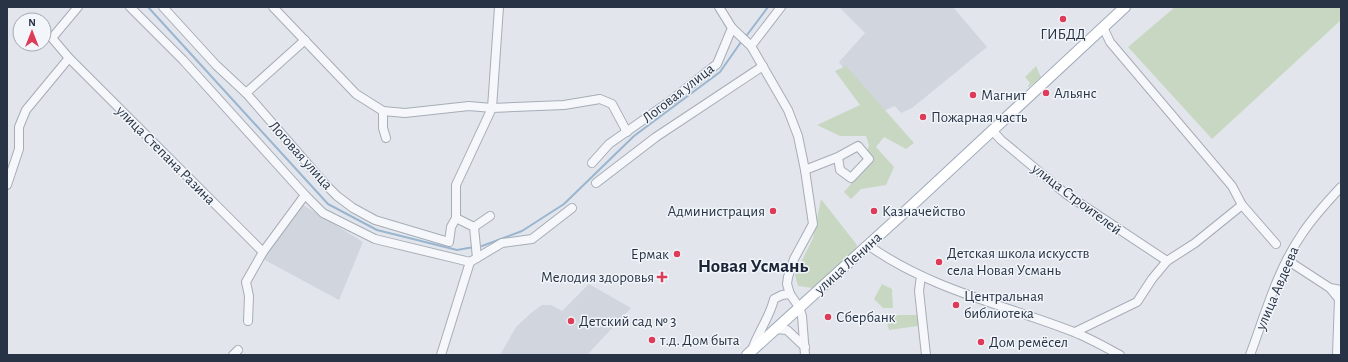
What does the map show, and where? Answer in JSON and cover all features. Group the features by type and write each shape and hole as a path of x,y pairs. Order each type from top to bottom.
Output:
{"main road":[{"name":"улица Ленина","path":"750,352 1125,7"}],"street":[{"name":"улица Степана Разина","path":"78,7 52,38 69,58 263,252"},
{"path":"130,7 183,60 305,195 324,213 375,239 473,260 502,243 532,239 572,208"},
{"name":"Логовая улица","path":"163,7 216,65 246,93 326,185 353,208 375,220 449,242 451,227 456,218 456,186 492,108 499,7"},
{"name":"Логовая улица","path":"273,7 356,94 383,111 406,113 469,106 492,108 564,105 600,99 612,104 627,132"},
{"path":"719,7 732,28 751,46 788,110 798,136 813,224 794,259 788,277 790,294 799,307 802,316 805,351"},
{"path":"751,46 781,7"},
{"path":"1104,27 1110,42 1232,186 1242,205 1276,244"},
{"name":"Логовая улица","path":"592,163 609,144 673,99 717,64 732,28"},
{"path":"246,93 305,40"},
{"path":"7,185 20,149 19,127 26,110 69,58"},
{"path":"596,183 656,137 763,66"},
{"path":"383,111 383,128 386,138"},
{"name":"улица Строителей","path":"992,130 1001,140 1066,194 1167,261"},
{"path":"805,170 838,157"},
{"name":"улица Авдеева","path":"1250,355 1287,260 1301,235 1325,204 1341,187"},
{"path":"248,321 249,296 246,282 263,252 305,195"},
{"path":"1075,332 1137,302 1152,279 1167,261 1194,243 1242,205"},
{"path":"474,227 490,216"},
{"path":"456,218 474,227"},
{"path":"441,355 473,260 476,238 474,227"},
{"path":"868,245 921,276 965,294 1075,332 1120,355"},
{"path":"1287,260 1330,288 1340,299 1337,355"},
{"path":"921,276 919,291 926,355"},
{"path":"1330,288 1341,290"},
{"path":"750,352 772,308 774,299 782,295 790,294"},
{"path":"775,329 787,330 805,351"}],"shaded area":[{"path":"839,7 953,7 987,47 912,108 901,113 895,106 877,114 839,62 865,33"},
{"path":"300,203 363,242 339,300 263,259"},
{"name":"Детский сад № 3","path":"589,284 631,308 587,355 500,355 516,327 531,313 542,305 551,305 562,311"}],"green space":[{"path":"1175,7 1341,7 1341,20 1212,139 1128,47"},
{"path":"846,66 914,143 906,149 884,137 876,147 894,167 886,185 861,189 851,199 844,192 872,160 867,152 869,145 866,136 840,136 817,125 860,105 835,71"},
{"path":"1036,66 1041,77 1029,87 1028,86 1030,83 1025,77"},
{"path":"821,199 857,245 856,249 813,288 798,286 795,275 813,238"},
{"path":"882,284 892,289 893,308 883,308 874,299"},
{"path":"885,315 919,315 918,326 889,330"}],"waterway":[{"path":"148,7 328,204 377,230 457,250 474,247"},
{"path":"747,35 768,7"},
{"path":"482,246 522,231 564,204 634,136 720,72 741,42"}],"place":[{"name":"ГИБДД","path":"1063,19"},
{"name":"Альянс","path":"1046,93"},
{"name":"Магнит","path":"973,95"},
{"name":"Пожарная часть","path":"923,117"},
{"name":"Администрация","path":"773,211"},
{"name":"Казначейство","path":"874,211"},
{"name":"Ермак","path":"677,254"},
{"name":"Детская школа искусств села Новая Усмань","path":"939,262"},
{"name":"Мелодия здоровья","path":"662,277"},
{"name":"Центральная библиотека","path":"956,305"},
{"name":"Сбербанк","path":"828,317"},
{"name":"Детский сад № 3","path":"571,321"},
{"name":"т.д. Дом быта","path":"652,340"},
{"name":"Дом ремёсел","path":"981,342"}],"district":[{"name":"Новая Усмань","path":"753,265"}]}
